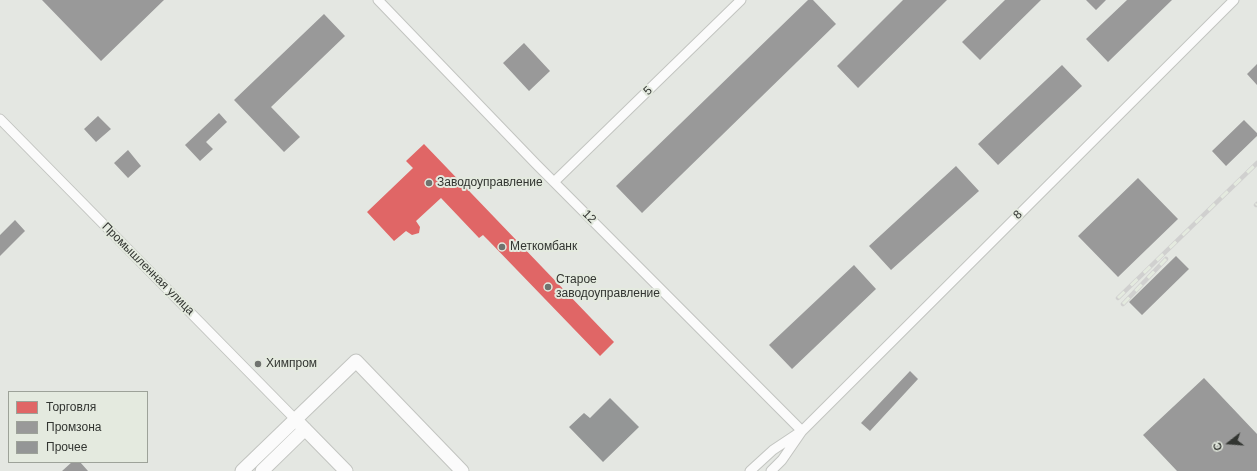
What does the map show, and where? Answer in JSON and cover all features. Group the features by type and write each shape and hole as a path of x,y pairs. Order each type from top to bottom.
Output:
{"street":[{"name":"12","path":"378,0 554,182 802,431"},
{"name":"5","path":"554,182 741,0"},
{"name":"8","path":"802,431 1234,0"},
{"name":"Промышленная улица","path":"0,119 346,471"},
{"path":"242,471 356,361 462,471"},
{"path":"262,471 305,429"},
{"path":"750,471 773,450 802,431"},
{"path":"770,471 782,460 802,431"}],"building: Торговля":[{"name":"Заводоуправление","path":"424,144 614,342 600,356 483,235 479,238 441,198 416,221 420,227 419,233 412,235 406,231 394,241 367,212 413,168 406,161"}],"building: Промзона":[{"path":"42,0 164,0 101,61"},
{"path":"808,0 813,0 836,24 642,213 616,186"},
{"path":"903,0 947,0 858,88 837,66"},
{"path":"1005,0 1041,0 980,60 962,42"},
{"path":"1086,0 1106,0 1096,10"},
{"path":"1127,0 1172,0 1108,62 1086,39"},
{"path":"324,14 345,36 271,107 300,137 284,152 234,100"},
{"path":"524,43 550,71 529,91 503,63"},
{"path":"1257,64 1257,85 1247,74"},
{"path":"1062,65 1082,86 998,165 978,144"},
{"path":"219,113 227,122 206,142 213,149 200,161 185,145"},
{"path":"98,116 111,129 96,142 84,129"},
{"path":"1244,120 1257,133 1257,136 1226,166 1212,151"},
{"path":"128,150 141,166 128,178 114,163"},
{"path":"956,166 979,191 891,270 869,246"},
{"path":"1138,178 1178,219 1118,277 1078,236"},
{"path":"15,220 25,231 0,256 0,235"},
{"path":"1176,256 1189,269 1142,315 1129,302"},
{"path":"854,265 876,289 792,369 769,345"},
{"path":"910,371 918,379 870,431 861,423"},
{"path":"1204,378 1257,434 1257,471 1177,471 1143,435"},
{"path":"71,463 81,463 88,471 62,471"}],"building: Прочее":[{"path":"610,398 639,427 603,462 569,427 584,413 590,418"}],"railway":[{"path":"1118,298 1257,163"},
{"path":"1123,304 1166,259"}],"place":[{"name":"Заводоуправление","path":"429,183"},
{"name":"Меткомбанк","path":"502,247"},
{"name":"Старое заводоуправление","path":"548,287"},
{"name":"Химпром","path":"258,364"}]}
